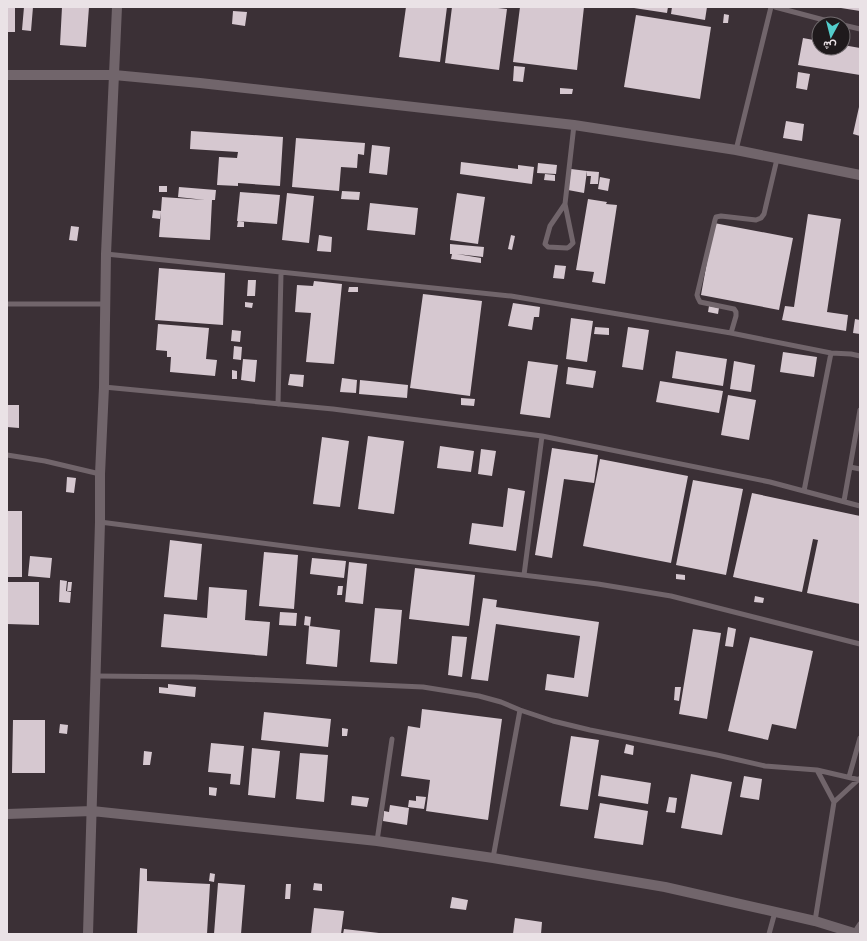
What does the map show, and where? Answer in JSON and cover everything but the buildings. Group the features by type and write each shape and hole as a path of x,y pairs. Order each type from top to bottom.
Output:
{"street":[{"path":"88,934 96,676 100,474 104,387 106,254 117,7"},
{"path":"7,74 114,75 574,125 736,150 860,175"},
{"path":"7,814 92,811 377,841 493,858 665,887 815,921 856,934"}],"lane":[{"path":"736,150 771,7"},
{"path":"776,7 811,16"},
{"path":"565,204 550,226 545,244 548,247 566,248 573,242 565,204 574,125"},
{"path":"731,333 736,316 734,309 700,302 697,295 715,220 716,217 721,216 756,220 761,218 764,214 777,159"},
{"path":"106,254 512,296 731,333 831,353 860,356"},
{"path":"278,404 281,273"},
{"path":"7,304 106,304"},
{"path":"804,491 831,353"},
{"path":"104,387 333,409 542,436 770,482 860,506"},
{"path":"844,501 860,410"},
{"path":"524,576 542,436"},
{"path":"7,454 100,474"},
{"path":"850,467 860,469"},
{"path":"100,522 524,576 598,584 671,596 860,644"},
{"path":"96,676 194,677 423,687 479,696 501,702 553,721 582,728 765,766 817,770 860,780"},
{"path":"493,858 520,710"},
{"path":"849,777 860,738"},
{"path":"377,841 392,739"},
{"path":"815,921 834,802 817,770"},
{"path":"834,802 860,780"},
{"path":"769,934 775,912"},
{"path":"856,934 860,924"}]}
